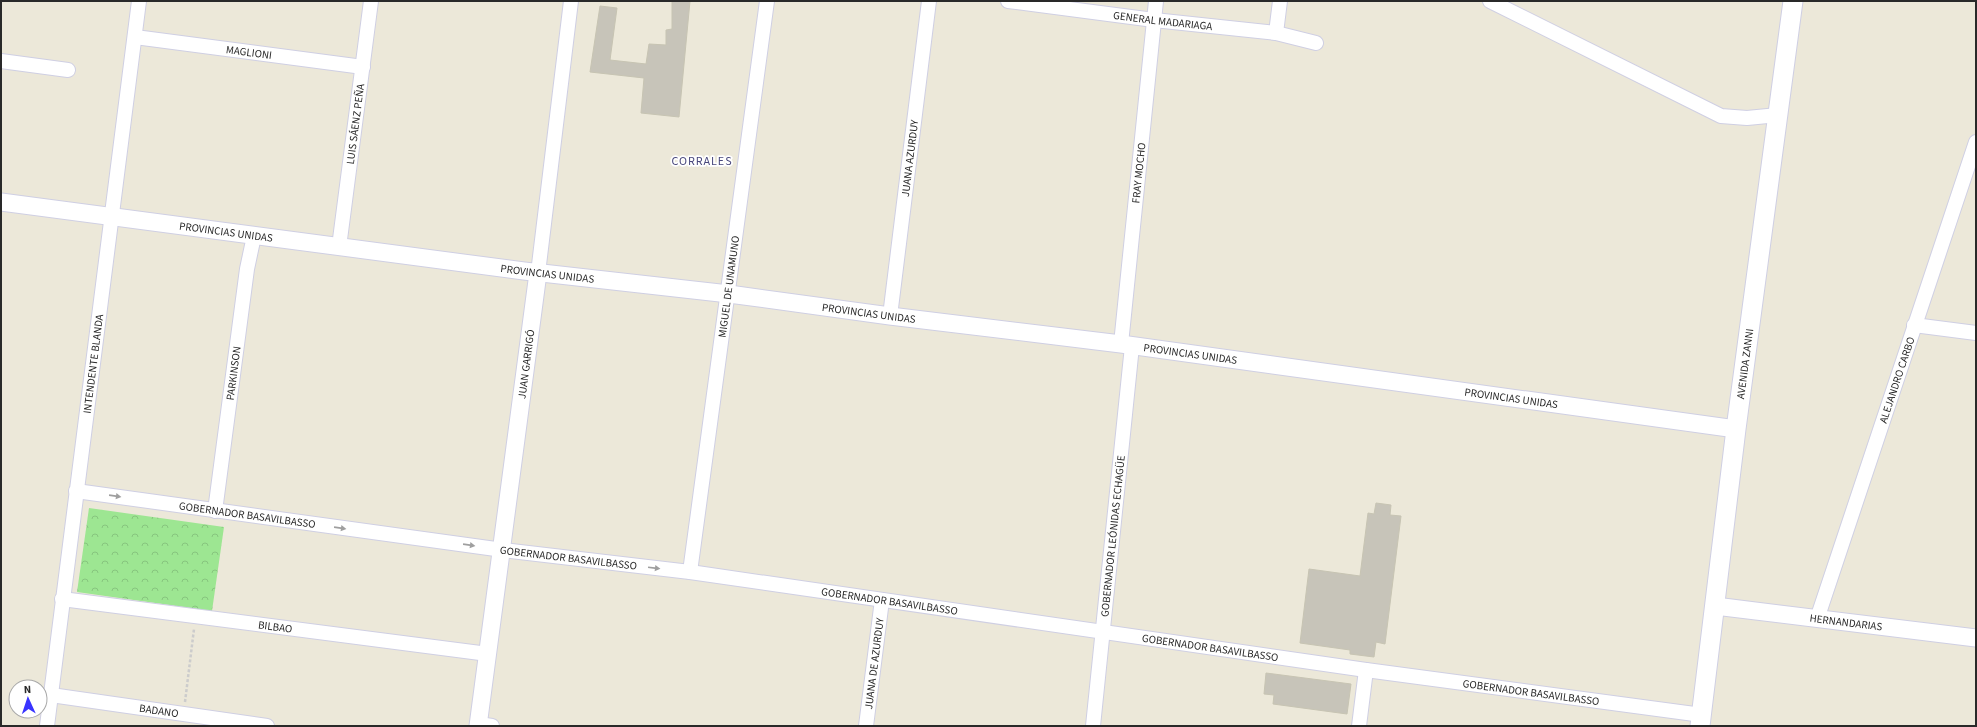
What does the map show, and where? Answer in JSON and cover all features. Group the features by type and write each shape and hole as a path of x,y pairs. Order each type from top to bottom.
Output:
{"main road":[{"name":"AVENIDA ZANNI","path":"1701,721 1736,429 1793,1"}],"street":[{"name":"INTENDENTE BLANDA","path":"47,726 139,1"},
{"name":"LUIS SÁENZ PEÑA","path":"339,247 371,1"},
{"name":"JUAN GARRIGÓ","path":"483,725 488,654 503,550 571,1"},
{"name":"MIGUEL DE UNAMUNO","path":"690,572 767,1"},
{"name":"JUANA AZURDUY","path":"890,316 929,1"},
{"name":"GENERAL MADARIAGA","path":"1008,1 1154,20 1276,33 1316,43"},
{"name":"FRAY MOCHO","path":"1127,345 1156,1"},
{"path":"1276,33 1280,1"},
{"path":"1490,1 1721,116 1747,118 1778,115"},
{"name":"MAGLIONI","path":"135,37 363,66"},
{"path":"1,61 68,70"},
{"name":"ALEJANDRO CARBO","path":"1817,619 1976,142"},
{"name":"PROVINCIAS UNIDAS","path":"1,202 538,273 728,294 890,316 1127,345 1736,429"},
{"name":"PARKINSON","path":"215,511 247,269 254,236"},
{"path":"1914,325 1976,333"},
{"name":"GOBERNADOR LEÓNIDAS ECHAGÜE","path":"1093,726 1103,632 1127,345"},
{"name":"GOBERNADOR BASAVILBASSO","path":"76,491 503,550 690,572 1366,670 1701,721"},
{"name":"BILBAO","path":"62,599 488,654"},
{"name":"JUANA DE AZURDUY","path":"866,726 882,600"},
{"name":"HERNANDARIAS","path":"1715,606 1976,638"},
{"path":"1359,726 1366,670"},
{"name":"BADANO","path":"51,695 267,726"}],"path":[{"path":"183,714 196,616"}],"green space":[{"path":"89,508 224,527 212,611 77,592"}],"building":[{"path":"672,1 690,1 679,117 641,113 644,78 590,72 600,6 617,8 610,60 646,64 649,44 666,45 666,30 672,29"},
{"path":"1376,503 1391,505 1390,515 1401,516 1385,644 1376,642 1374,657 1350,654 1350,650 1300,643 1309,569 1360,576 1368,513 1374,514"},
{"path":"1266,673 1351,684 1347,714 1273,704 1274,695 1264,694"}],"district":[{"name":"CORRALES","path":"702,161"}]}
